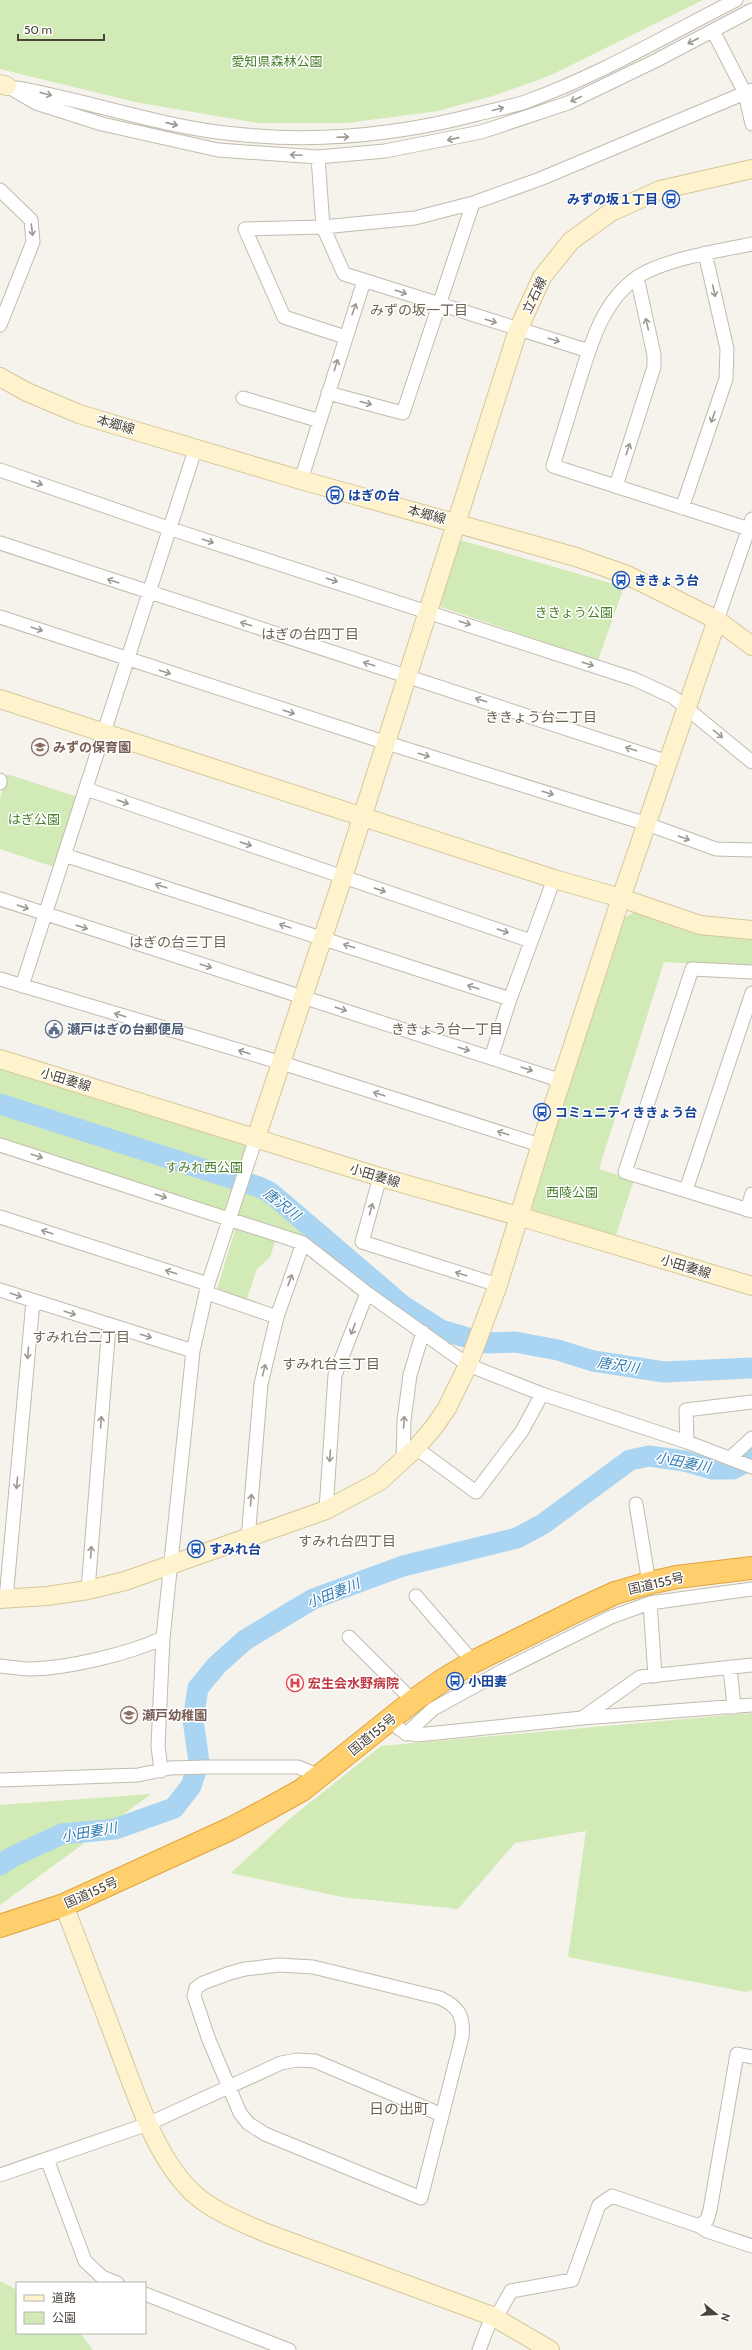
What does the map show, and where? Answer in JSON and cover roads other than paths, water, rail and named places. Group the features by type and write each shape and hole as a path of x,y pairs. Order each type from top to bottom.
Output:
{"highway":[{"name":"国道155号","path":"0,1926 64,1905 230,1829 302,1790 320,1776 399,1726 413,1701 473,1662 615,1593 649,1593 677,1577 752,1568"}],"street":[{"path":"4,85 187,127 234,134 288,138 370,136 442,124 524,102 582,78 736,0"},
{"path":"4,85 36,103 102,124 218,150 318,157 385,151 481,132 568,103 752,10"},
{"path":"713,31 748,91 752,124"},
{"path":"345,338 284,317 245,229 323,226 415,218 473,203 540,179 748,91"},
{"path":"318,157 323,226 344,274 518,330 589,351"},
{"name":"立石線","path":"256,1138 343,878 455,522 518,330 542,277 571,241 611,212 660,190 752,169"},
{"path":"0,190 31,220 33,242 0,325"},
{"path":"328,393 403,413 473,203"},
{"path":"33,1301 3,1599 88,1590 169,1568 326,1510 380,1481 416,1448 447,1408 468,1365 498,1285 540,1145 621,898 750,524 682,508 553,466 589,351 600,321 617,295 637,277 667,264 705,253 752,244"},
{"path":"682,508 726,379 727,349 705,253"},
{"path":"616,486 654,367 654,355 637,277"},
{"path":"302,480 364,281"},
{"path":"0,292 10,302"},
{"name":"本郷線","path":"0,377 27,392 79,414 196,447 302,480 576,557 628,575 717,620 752,646"},
{"path":"243,398 320,420"},
{"path":"22,986 196,447"},
{"path":"0,470 170,529 428,611 634,679 673,698 752,762"},
{"path":"0,543 668,762"},
{"path":"0,617 386,743 647,824 716,849 752,850"},
{"path":"0,699 554,879 621,898 700,925 752,930"},
{"path":"86,790 531,941"},
{"path":"64,855 322,937 510,999"},
{"path":"491,1058 510,999 554,879"},
{"path":"0,899 45,915 562,1081"},
{"path":"752,972 692,969 625,1172 749,1210 752,1194"},
{"path":"0,979 282,1063 540,1145"},
{"path":"686,1190 752,993"},
{"name":"小田妻線","path":"1,1062 256,1138 380,1177 518,1216 752,1286"},
{"path":"165,1770 158,1746 163,1638 169,1568 193,1351 208,1289 256,1138"},
{"path":"0,1144 230,1218 303,1244 367,1293 468,1365 542,1394 687,1442 752,1467"},
{"path":"380,1177 362,1242 498,1285"},
{"path":"0,1217 208,1289 277,1317"},
{"path":"248,1538 261,1384 277,1317 303,1244"},
{"path":"0,1290 193,1351"},
{"path":"326,1510 335,1375 367,1293"},
{"path":"88,1590 109,1325"},
{"path":"403,1461 404,1420 410,1375 423,1332"},
{"path":"416,1448 476,1492 522,1431 542,1394"},
{"path":"687,1442 686,1410 752,1402"},
{"path":"732,1459 752,1438"},
{"path":"636,1504 649,1593 655,1676"},
{"path":"399,1726 504,1670 611,1617 649,1593 752,1589"},
{"path":"416,1596 473,1662"},
{"path":"349,1637 413,1701"},
{"path":"0,1666 31,1669 84,1661 148,1645 163,1638"},
{"path":"582,1718 627,1684 640,1677 752,1665"},
{"path":"730,1667 734,1707"},
{"path":"399,1726 417,1735 582,1718 752,1705"},
{"path":"0,1780 138,1775 165,1770 207,1767 298,1767 320,1776"},
{"path":"64,1905 148,2124 172,2167 192,2192 208,2204 235,2219 266,2233 494,2317 548,2349"},
{"path":"279,1965 313,1967 440,1998 451,2003 458,2010 464,2023 462,2037 442,2115 421,2198 256,2129 240,2112 194,1996 196,1988 217,1978 245,1968 279,1965"},
{"path":"699,2226 707,2220 710,2210 737,2054 752,2057"},
{"path":"0,2175 148,2124 281,2063 297,2060 315,2061 442,2115"},
{"path":"47,2159 85,2261 102,2277 114,2282"},
{"path":"479,2350 494,2317 511,2291 572,2280 599,2205 612,2196 752,2246"},
{"path":"146,2294 289,2350"}],"waterway":[{"name":"唐沢川","path":"0,1104 259,1187 271,1193 402,1305 441,1330 465,1337"},
{"name":"唐沢川","path":"487,1343 515,1342 558,1350 593,1361 664,1372 752,1368"},
{"name":"小田妻川","path":"0,1865 12,1857 62,1834 115,1829 174,1808 191,1786 199,1762 193,1720 198,1688 217,1665 245,1640 313,1599 403,1566 517,1538 543,1524 630,1460 649,1456 684,1461 712,1469 733,1469 752,1459"}],"place":[{"name":"みずの坂１丁目","path":"671,199"},
{"name":"はぎの台","path":"335,495"},
{"name":"ききょう台","path":"621,580"},
{"name":"みずの保育園","path":"40,747"},
{"name":"瀬戸はぎの台郵便局","path":"54,1029"},
{"name":"コミュニティききょう台","path":"542,1112"},
{"name":"すみれ台","path":"196,1549"},
{"name":"小田妻","path":"455,1681"},
{"name":"宏生会水野病院","path":"295,1683"},
{"name":"瀬戸幼稚園","path":"129,1715"}],"district":[{"name":"みずの坂一丁目","path":"419,310"},
{"name":"はぎの台四丁目","path":"310,634"},
{"name":"ききょう台二丁目","path":"541,717"},
{"name":"はぎの台三丁目","path":"178,942"},
{"name":"ききょう台一丁目","path":"447,1029"},
{"name":"すみれ台二丁目","path":"81,1337"},
{"name":"すみれ台三丁目","path":"331,1364"},
{"name":"すみれ台四丁目","path":"347,1541"},
{"name":"日の出町","path":"399,2109"}],"park label":[{"name":"愛知県森林公園","path":"277,61"},
{"name":"ききょう公園","path":"574,612"},
{"name":"はぎ公園","path":"34,819"},
{"name":"すみれ西公園","path":"204,1167"},
{"name":"西陵公園","path":"572,1192"}]}
